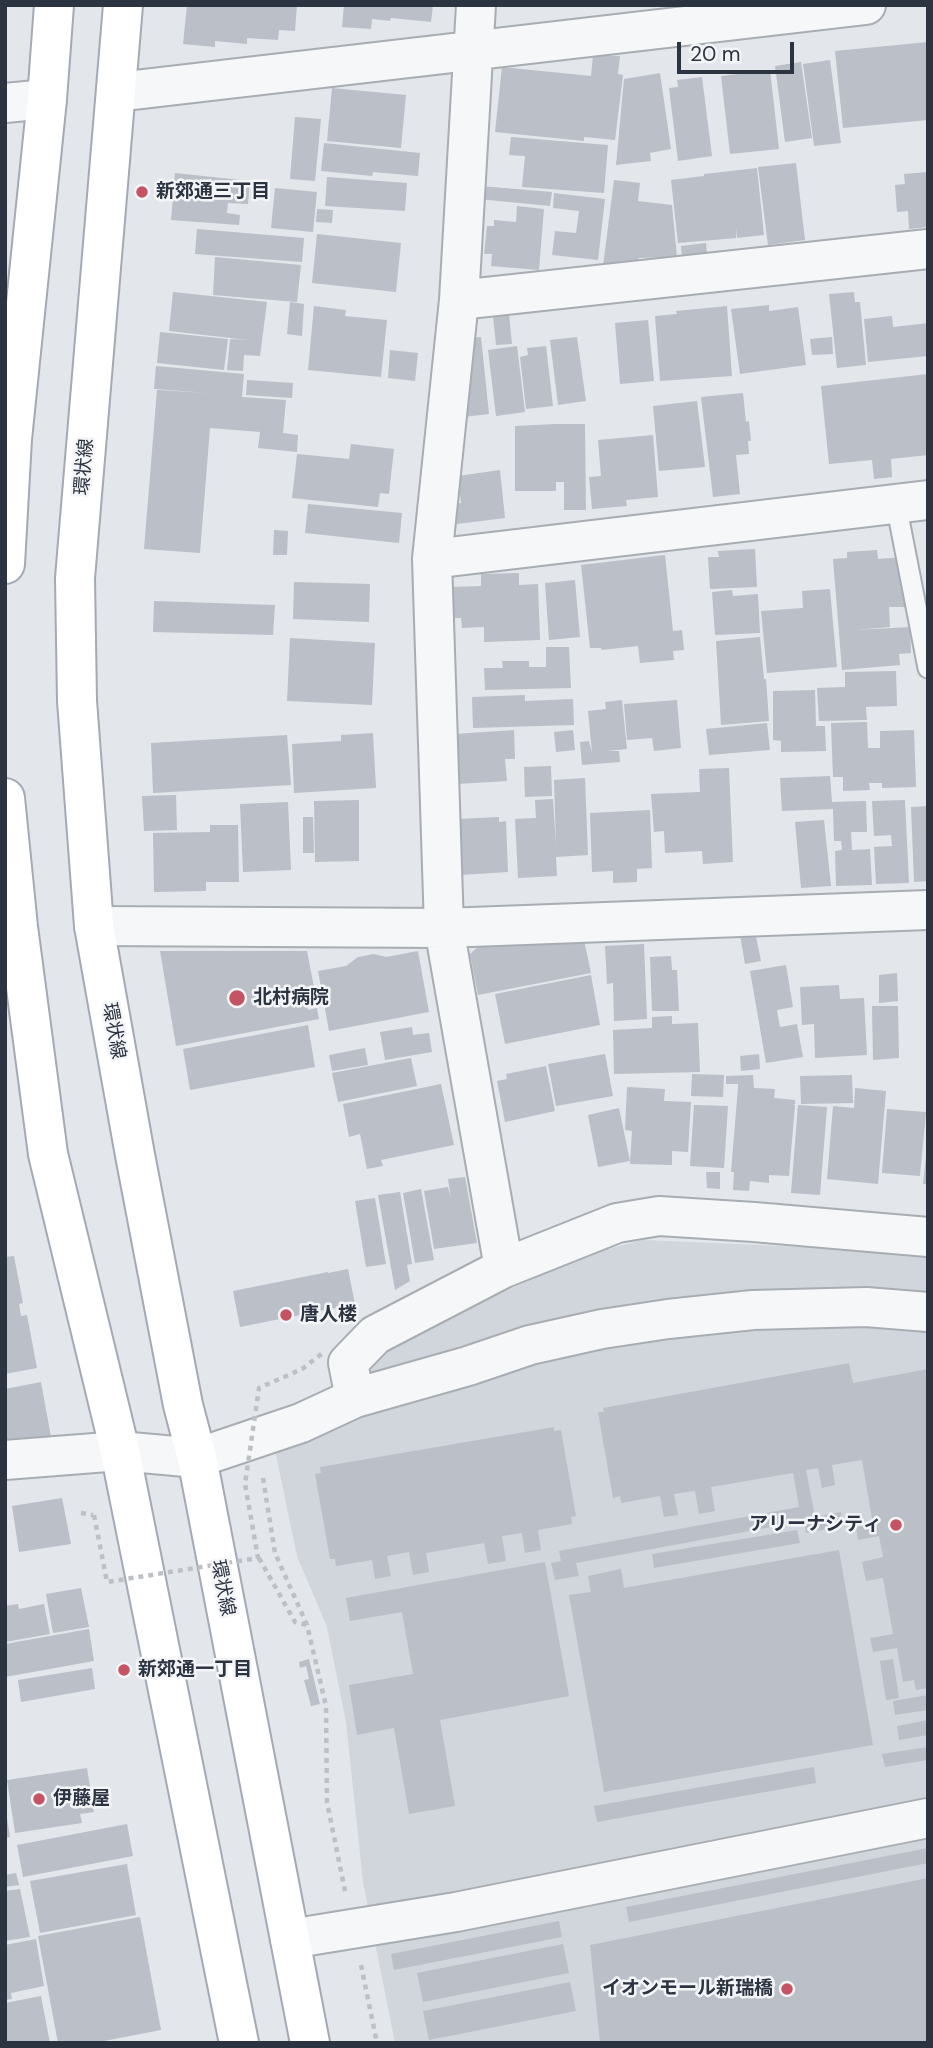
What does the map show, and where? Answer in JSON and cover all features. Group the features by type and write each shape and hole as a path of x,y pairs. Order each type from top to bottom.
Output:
{"main road":[{"path":"5,564 12,439 54,5"},
{"name":"環状線","path":"123,5 75,578 77,701 94,926 137,1168 183,1405 197,1458 310,2043"},
{"path":"5,798 12,927 48,1154 120,1451 239,2043"}],"street":[{"path":"476,5 459,300 432,559 444,928 504,1268"},
{"path":"117,92 866,5"},
{"path":"5,103 47,99"},
{"path":"459,300 928,249"},
{"path":"432,559 912,502"},
{"path":"94,926 444,928 928,910"},
{"path":"355,1398 348,1363 375,1335 504,1268 617,1223 659,1216 928,1237"},
{"path":"5,1460 120,1451 197,1458 301,1423 355,1398 468,1366 530,1345 602,1329 753,1310 866,1307 928,1312"},
{"path":"290,1939 470,1910 928,1818"}],"lane":[{"path":"912,502 928,668"}],"path":[{"path":"307,1625 295,1622 258,1558 245,1484 259,1388 302,1369 324,1352"},
{"path":"262,1475 275,1553 307,1625 326,1706 327,1802 347,1899"},
{"path":"81,1513 94,1515 107,1583 258,1558"},
{"path":"361,1965 377,2043"}],"shaded area":[{"name":"イオンモール新瑞橋","path":"643,1240 928,1254 928,2043 395,2043 363,1882 346,1722 327,1627 297,1556 276,1455 378,1351 581,1256"}],"building":[{"path":"187,5 297,5 295,31 279,30 278,40 247,38 247,44 215,41 215,47 183,44"},
{"path":"344,5 433,5 431,22 372,19 371,29 342,27"},
{"path":"928,42 928,120 843,128 835,51"},
{"path":"593,55 620,56 618,74 623,75 615,140 584,137 584,141 495,132 502,67 591,76"},
{"path":"830,60 841,143 814,146 803,64"},
{"path":"801,62 812,138 785,142 775,66"},
{"path":"770,70 779,149 730,154 721,76"},
{"path":"660,73 671,149 650,153 651,161 616,165 624,79"},
{"path":"702,77 712,156 678,161 669,88 678,87 677,80"},
{"path":"332,88 406,95 401,148 327,141"},
{"path":"295,117 321,119 315,181 290,179"},
{"path":"511,137 608,145 604,193 522,187 525,156 509,155"},
{"path":"324,143 420,153 418,176 373,172 372,176 321,171"},
{"path":"796,163 805,240 768,245 758,167"},
{"path":"757,168 764,235 737,238 736,228 736,238 678,243 671,180"},
{"path":"928,172 928,227 909,229 908,211 897,212 895,185 905,184 904,174"},
{"path":"175,173 250,181 248,204 228,203 227,213 240,215 239,225 171,220"},
{"path":"327,177 407,183 405,211 325,206"},
{"path":"614,180 640,183 638,201 672,205 677,257 639,258 638,261 603,266"},
{"path":"480,186 552,192 550,206 478,199"},
{"path":"275,188 317,192 313,232 271,228"},
{"path":"554,193 605,199 598,260 552,255 555,231 576,233 579,211 553,208"},
{"path":"517,206 544,209 539,270 491,266 492,254 484,254 487,226 494,226 494,220 516,222"},
{"path":"317,209 333,210 332,223 316,222"},
{"path":"197,229 304,238 302,262 195,254"},
{"path":"317,234 401,243 396,292 312,283"},
{"path":"706,243 707,255 682,257 681,246"},
{"path":"215,257 301,265 297,302 213,295"},
{"path":"173,292 267,302 260,356 244,355 243,371 227,370 230,339 248,340 169,331"},
{"path":"854,292 855,302 860,302 866,365 837,368 829,294"},
{"path":"290,302 304,304 302,336 287,334"},
{"path":"769,305 769,311 798,307 806,365 740,374 731,309"},
{"path":"314,306 346,310 345,316 387,320 381,377 308,370"},
{"path":"727,306 732,376 660,381 655,316"},
{"path":"509,314 512,344 496,345 493,316"},
{"path":"892,316 893,327 928,323 928,356 868,362 864,319"},
{"path":"648,320 654,381 620,384 615,323"},
{"path":"160,332 228,339 224,370 157,363"},
{"path":"481,337 489,414 463,417 468,338"},
{"path":"577,337 586,401 558,405 550,340"},
{"path":"832,337 833,354 812,355 810,339"},
{"path":"517,346 525,412 496,416 488,350"},
{"path":"546,346 553,406 526,409 520,357 528,355 527,348"},
{"path":"390,350 418,353 415,381 388,378"},
{"path":"156,366 244,374 242,397 286,400 283,433 298,435 297,452 258,448 260,432 210,428 200,553 144,549 157,390 209,393 154,389"},
{"path":"928,374 928,455 891,459 892,477 874,479 872,460 829,464 821,386"},
{"path":"247,380 293,383 292,398 246,395"},
{"path":"743,393 751,441 748,441 749,454 736,455 740,494 713,497 701,397"},
{"path":"697,401 705,467 659,471 653,406"},
{"path":"585,424 586,510 564,510 564,482 556,482 556,491 515,491 515,426"},
{"path":"653,435 658,497 626,500 627,506 592,509 589,477 601,476 598,440"},
{"path":"351,444 394,449 389,494 380,493 378,507 292,498 297,454 349,459"},
{"path":"500,470 505,518 457,524 454,504 461,503 458,476"},
{"path":"308,504 402,513 399,543 305,533"},
{"path":"274,530 288,531 287,555 273,555"},
{"path":"755,549 757,587 710,589 708,557 719,557 718,551"},
{"path":"877,550 878,559 903,557 906,607 889,607 890,627 854,630 910,627 911,653 899,654 900,665 842,670 833,559 847,558 847,552"},
{"path":"665,555 673,631 682,630 684,650 673,651 674,660 640,663 638,646 602,650 590,648 581,565"},
{"path":"519,573 519,585 538,584 540,640 484,642 484,627 462,628 461,618 454,618 452,587 481,586 481,574"},
{"path":"575,580 580,637 549,640 545,583"},
{"path":"294,582 370,584 369,622 293,619"},
{"path":"830,589 837,667 767,673 761,611 803,608 802,591"},
{"path":"732,590 733,596 758,594 760,633 715,635 712,592"},
{"path":"154,601 275,605 273,635 153,632"},
{"path":"760,637 769,721 721,725 716,641"},
{"path":"290,638 375,643 372,705 287,701"},
{"path":"546,647 569,647 571,688 485,690 484,668 503,668 502,661 529,661 529,667 546,667"},
{"path":"896,671 897,706 866,707 867,720 819,721 817,688 845,687 845,672"},
{"path":"815,690 816,726 825,726 826,751 781,752 781,741 773,740 773,691"},
{"path":"525,695 525,701 573,699 574,725 473,728 472,697"},
{"path":"622,700 627,749 606,751 619,751 620,762 582,765 580,742 589,741 592,753 588,711 606,709 605,702"},
{"path":"677,700 681,748 654,751 652,738 627,740 624,704"},
{"path":"867,722 868,748 880,748 880,731 914,730 916,787 882,788 882,783 869,783 870,790 843,791 843,777 833,777 831,723"},
{"path":"767,723 770,750 709,755 706,729"},
{"path":"514,730 515,759 505,759 507,781 457,784 454,734"},
{"path":"573,730 575,750 556,752 554,732"},
{"path":"373,733 376,788 294,793 292,744 341,741 341,735"},
{"path":"287,735 291,785 153,793 151,743"},
{"path":"551,766 552,796 525,797 524,767"},
{"path":"729,768 733,862 703,864 702,851 665,853 664,831 654,832 651,794 700,792 699,769"},
{"path":"830,776 832,802 866,801 867,832 851,832 852,850 870,849 872,885 836,886 835,851 842,850 841,841 834,841 833,809 782,811 780,778"},
{"path":"585,778 588,855 556,857 557,876 518,878 515,819 536,818 535,800 553,799 556,846 554,780"},
{"path":"176,795 177,830 144,831 142,796"},
{"path":"359,800 359,861 315,862 314,801"},
{"path":"905,800 909,883 876,884 874,847 892,846 891,835 874,836 872,801"},
{"path":"288,802 291,870 243,872 240,804"},
{"path":"928,806 928,881 914,882 911,807"},
{"path":"650,810 652,868 637,869 637,882 613,883 613,871 592,872 590,813"},
{"path":"303,817 313,817 314,853 303,853"},
{"path":"499,817 499,822 506,821 508,872 461,875 458,819"},
{"path":"824,820 831,886 801,888 795,822"},
{"path":"210,825 238,825 239,882 206,882 206,891 154,892 153,833 210,832"},
{"path":"755,932 761,961 745,964 740,935"},
{"path":"584,940 591,973 478,995 470,954 482,943"},
{"path":"644,944 647,1019 614,1021 613,983 607,984 605,946"},
{"name":"北村病院","path":"160,951 307,951 314,987 304,989 308,1010 317,1008 319,1019 176,1046"},
{"path":"418,951 429,1012 329,1031 318,971 346,966 358,957 374,954 386,957"},
{"path":"671,956 672,970 677,970 679,1011 652,1011 650,957"},
{"path":"786,965 793,1007 777,1010 780,1027 797,1024 803,1057 766,1063 750,971"},
{"path":"897,973 898,1001 879,1003 879,975"},
{"path":"591,975 600,1025 505,1044 495,994"},
{"path":"839,985 840,999 864,998 867,1055 815,1058 814,1024 802,1025 800,987"},
{"path":"872,1006 898,1006 899,1058 873,1060"},
{"path":"672,1016 672,1024 698,1023 700,1072 614,1074 613,1030 652,1028 652,1017"},
{"path":"308,1025 315,1067 190,1090 183,1049"},
{"path":"412,1027 413,1035 429,1033 432,1052 385,1060 380,1032"},
{"path":"365,1048 368,1065 332,1071 329,1055"},
{"path":"605,1054 613,1096 556,1106 548,1064"},
{"path":"759,1054 760,1069 741,1071 740,1056"},
{"path":"411,1058 417,1086 338,1102 332,1073"},
{"path":"546,1066 555,1111 505,1122 497,1081 507,1079 506,1074"},
{"path":"692,1074 724,1075 723,1097 691,1096"},
{"path":"753,1075 754,1088 775,1089 774,1098 795,1100 789,1176 769,1175 769,1183 750,1181 749,1191 733,1190 734,1172 731,1172 738,1084 726,1084 726,1076"},
{"path":"852,1075 853,1103 801,1104 800,1076"},
{"path":"441,1084 454,1145 381,1160 383,1166 367,1169 360,1134 349,1137 343,1104"},
{"path":"627,1087 665,1089 664,1101 691,1102 688,1152 672,1151 672,1165 630,1164 632,1131 625,1130"},
{"path":"855,1088 886,1091 878,1184 827,1179 833,1106 854,1108"},
{"path":"694,1105 728,1106 724,1168 690,1166"},
{"path":"798,1105 827,1107 820,1195 791,1193"},
{"path":"619,1108 630,1161 598,1167 588,1115"},
{"path":"887,1109 926,1112 920,1176 882,1173"},
{"path":"926,1156 928,1184 923,1184"},
{"path":"706,1172 720,1172 720,1189 707,1188"},
{"path":"465,1177 477,1243 434,1249 424,1191 448,1187 451,1199 448,1179"},
{"path":"421,1189 434,1260 415,1263 403,1193"},
{"path":"400,1192 412,1264 407,1265 410,1281 395,1290 378,1195"},
{"path":"375,1198 386,1264 366,1267 355,1201"},
{"path":"14,1256 23,1303 19,1304 21,1316 27,1315 37,1368 5,1374 5,1257"},
{"path":"348,1269 355,1304 240,1327 233,1291"},
{"name":"アリーナシティ","path":"849,1363 853,1383 928,1369 928,1688 916,1690 914,1680 903,1682 897,1648 873,1652 870,1638 893,1634 883,1578 866,1581 862,1562 883,1557 879,1536 858,1540 856,1527 873,1524 862,1460 832,1465 835,1485 822,1488 818,1468 806,1470 815,1517 841,1512 843,1526 806,1533 804,1521 576,1563 579,1576 555,1580 551,1563 561,1561 559,1551 799,1507 793,1473 711,1487 715,1511 699,1514 695,1491 674,1494 678,1515 664,1517 660,1496 621,1503 620,1496 613,1498 598,1412 604,1412 603,1408"},
{"path":"41,1382 51,1437 5,1440 5,1389"},
{"path":"554,1427 554,1431 561,1430 576,1516 571,1517 572,1524 538,1530 541,1550 525,1553 522,1533 502,1536 506,1561 488,1564 484,1543 426,1553 429,1572 413,1575 409,1552 387,1556 391,1576 375,1579 372,1560 336,1566 335,1559 330,1559 315,1474 321,1473 320,1467"},
{"path":"62,1498 71,1544 19,1552 12,1506"},
{"path":"797,1530 800,1543 654,1568 652,1554"},
{"path":"839,1550 873,1745 604,1792 569,1595 591,1592 588,1576 621,1569 624,1588"},
{"path":"545,1562 569,1696 440,1720 455,1806 409,1814 394,1728 357,1735 349,1685 413,1674 402,1612 350,1621 346,1598"},
{"path":"81,1588 89,1627 53,1633 46,1594"},
{"path":"18,1604 19,1609 44,1604 50,1634 5,1642 5,1606"},
{"path":"89,1629 94,1661 5,1677 5,1644"},
{"path":"309,1659 320,1704 311,1706 304,1680 309,1679 306,1666 300,1668 299,1662"},
{"path":"893,1659 899,1698 886,1700 880,1661"},
{"path":"92,1668 95,1689 21,1702 18,1680"},
{"path":"928,1695 928,1710 895,1715 893,1701"},
{"path":"928,1720 928,1735 899,1740 897,1726"},
{"path":"928,1747 928,1760 885,1767 882,1754"},
{"path":"814,1767 816,1783 597,1822 594,1806"},
{"path":"87,1768 94,1812 80,1814 82,1823 15,1833 7,1780"},
{"path":"5,1818 10,1837 5,1838"},
{"path":"127,1824 133,1856 23,1877 17,1845"},
{"path":"928,1848 928,1863 629,1922 626,1907"},
{"path":"127,1864 136,1915 40,1933 30,1881"},
{"path":"16,1873 19,1885 5,1887 5,1875"},
{"name":"イオンモール新瑞橋","path":"928,1878 928,2043 600,2043 590,1945"},
{"path":"20,1889 30,1937 5,1941 5,1891"},
{"path":"140,1917 161,2030 94,2043 58,2043 38,1936"},
{"path":"559,1921 562,1937 394,1970 391,1954"},
{"path":"36,1939 44,1986 11,1993 12,1999 5,2000 5,1945"},
{"path":"563,1944 569,1973 423,2002 417,1973"},
{"path":"570,1982 576,2011 429,2040 423,2011"},
{"path":"41,1996 50,2043 5,2043 5,2003"}],"place":[{"name":"新郊通三丁目","path":"142,192"},
{"name":"北村病院","path":"237,998"},
{"name":"唐人楼","path":"286,1315"},
{"name":"アリーナシティ","path":"896,1525"},
{"name":"新郊通一丁目","path":"124,1670"},
{"name":"伊藤屋","path":"39,1799"},
{"name":"イオンモール新瑞橋","path":"787,1989"}]}
